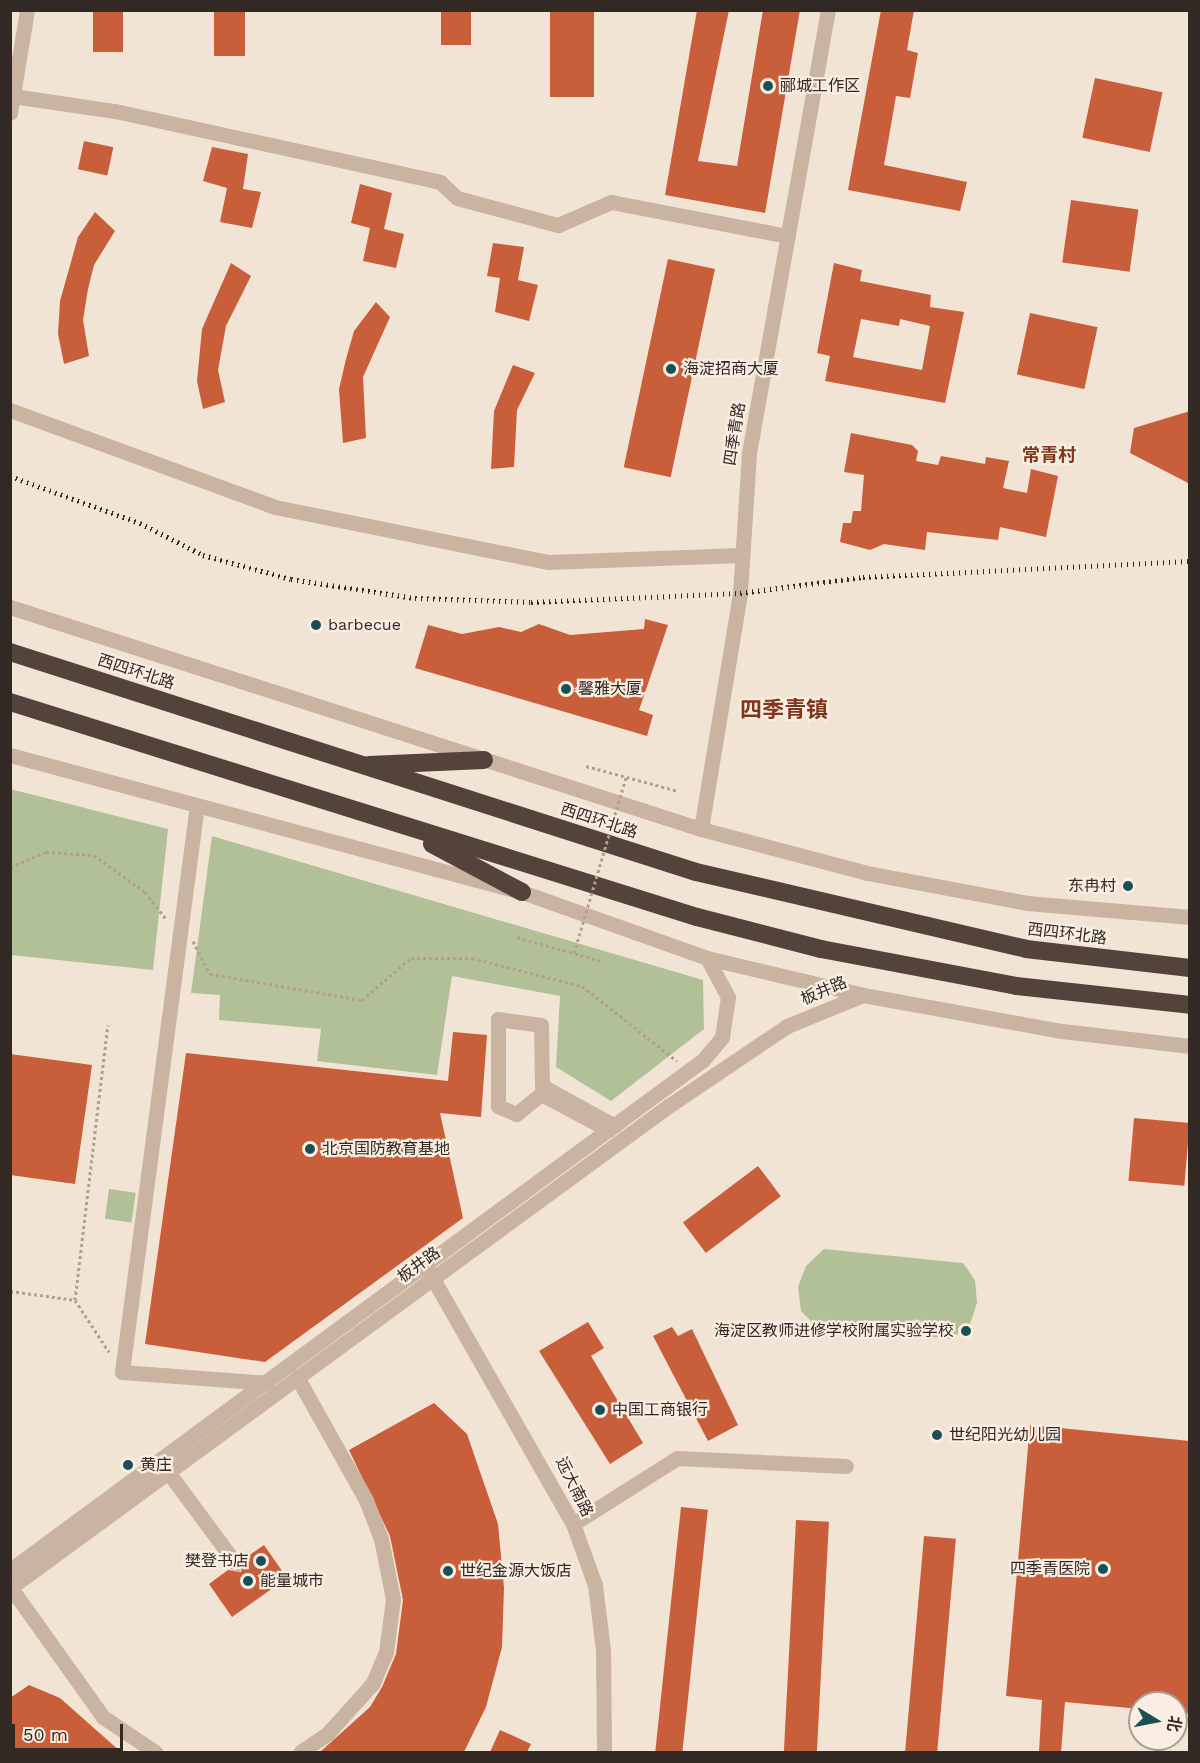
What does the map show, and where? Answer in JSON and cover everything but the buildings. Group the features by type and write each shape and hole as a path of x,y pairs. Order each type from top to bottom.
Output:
{"highway":[{"name":"西四环北路","path":"14,652 357,765 696,872 856,912 1026,949 1190,968"},
{"path":"10,702 393,824 697,917 821,949 1016,986 1190,1005"},
{"path":"357,765 484,760"},
{"path":"393,824 522,892"}],"street":[{"path":"10,113 27,10"},
{"name":"四季青路","path":"701,829 740,593 749,453 828,10"},
{"path":"13,96 115,111 440,182 457,198 558,225 611,202 788,236"},
{"path":"10,410 274,507 548,562 741,555"},
{"name":"西四环北路","path":"10,607 701,829 867,873 1027,903 1190,917"},
{"path":"10,755 522,892 707,958 863,994 1062,1031 1190,1046"},
{"path":"197,805 122,1372 265,1382 284,1387"},
{"path":"10,1570 265,1382 429,1271 703,1060 722,1037 728,997 707,958"},
{"name":"板井路","path":"11,1588 284,1387 429,1271 787,1026 863,994"},
{"path":"498,1019 541,1025 542,1086 612,1128 541,1094 516,1114 498,1106 498,1019"},
{"name":"远大南路","path":"429,1271 573,1524 595,1585 603,1650 604,1752"},
{"path":"297,1377 366,1500 381,1539 393,1599 386,1652 373,1683 327,1734 300,1752"},
{"path":"573,1524 677,1458 846,1466"},
{"path":"168,1472 236,1564"},
{"path":"11,1588 103,1717 155,1752"}],"path":[{"path":"586,766 678,791"},
{"path":"574,954 626,777"},
{"path":"10,867 46,852 94,855 145,892 180,936 193,940 210,974 362,1000 411,958 472,958 582,986 677,1061"},
{"path":"517,937 601,961"},
{"path":"108,1025 75,1300 122,1372"},
{"path":"10,1291 75,1300"}],"green space":[{"path":"10,789 168,829 153,970 11,955"},
{"path":"212,836 703,980 704,1029 611,1101 556,1067 560,996 452,976 437,1075 317,1061 321,1029 219,1020 220,995 191,993"},
{"path":"109,1189 136,1193 132,1222 105,1219"},
{"path":"824,1249 963,1263 975,1280 977,1303 970,1324 953,1339 816,1326 801,1311 798,1287 806,1266"}],"railway":[{"path":"10,476 140,523 203,555 291,579 415,598 531,602 740,593 863,577 1190,561"}],"place":[{"name":"郦城工作区","path":"768,86"},
{"name":"海淀招商大厦","path":"671,369"},
{"name":"barbecue","path":"316,625"},
{"name":"馨雅大厦","path":"566,689"},
{"name":"东冉村","path":"1128,886"},
{"name":"北京国防教育基地","path":"310,1149"},
{"name":"海淀区教师进修学校附属实验学校","path":"966,1331"},
{"name":"中国工商银行","path":"600,1410"},
{"name":"世纪阳光幼儿园","path":"937,1435"},
{"name":"黄庄","path":"128,1465"},
{"name":"樊登书店","path":"261,1561"},
{"name":"四季青医院","path":"1103,1569"},
{"name":"世纪金源大饭店","path":"448,1571"},
{"name":"能量城市","path":"248,1581"}],"district":[{"name":"常青村","path":"1049,455"},
{"name":"四季青镇","path":"784,710"}]}
